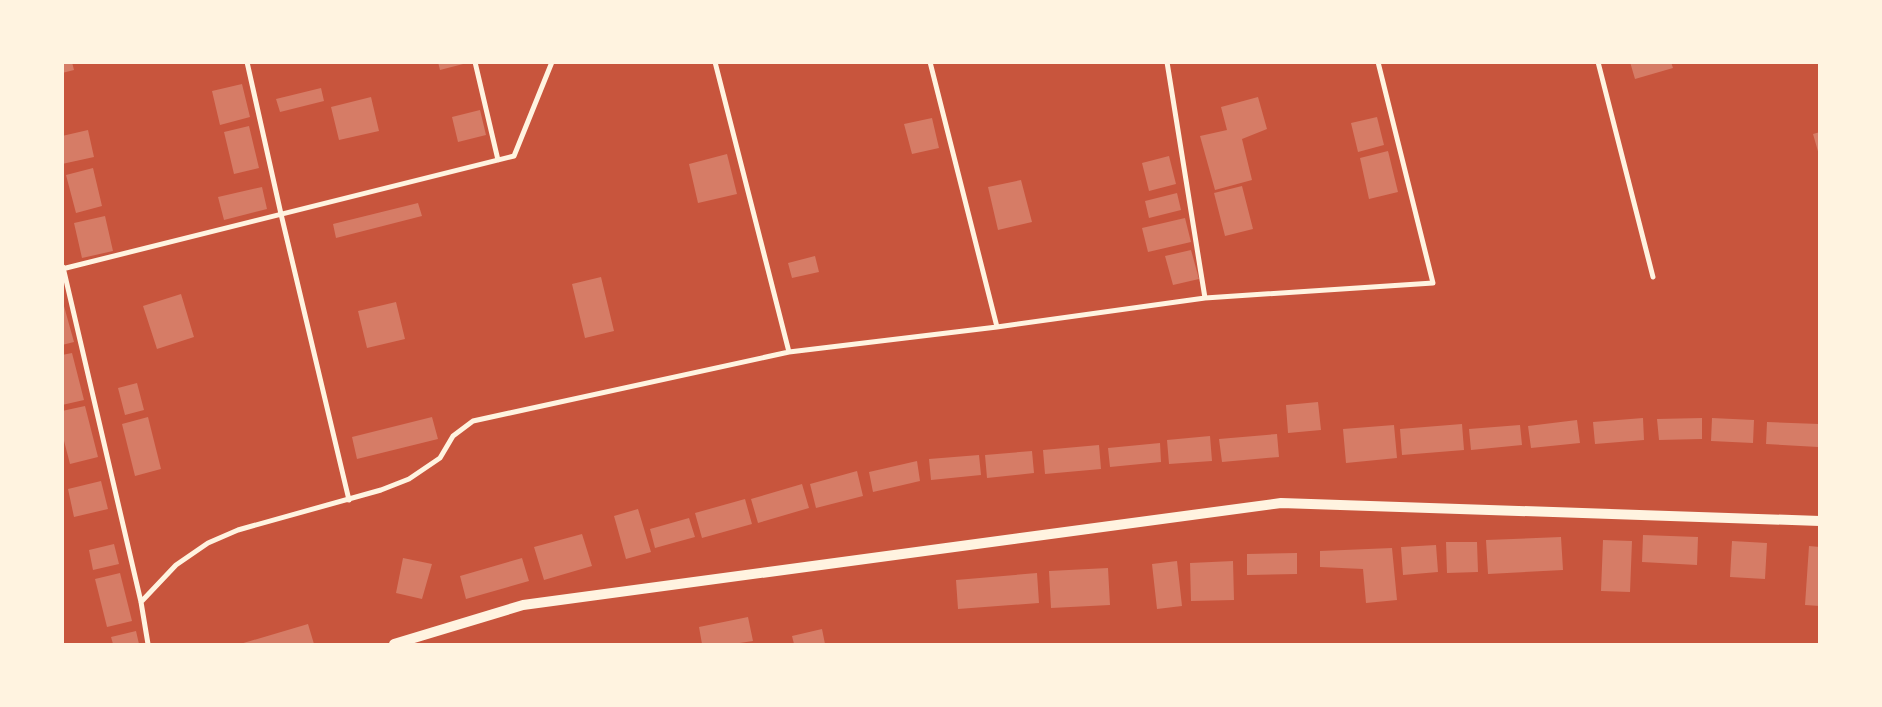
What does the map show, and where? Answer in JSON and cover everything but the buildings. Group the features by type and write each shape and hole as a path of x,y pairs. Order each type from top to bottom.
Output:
{"main road":[{"path":"394,644 523,605 1282,503 1820,521"}],"street":[{"path":"247,62 349,500"},
{"path":"475,62 498,160"},
{"path":"148,644 141,602 63,268 514,156 552,62"},
{"path":"715,62 789,352"},
{"path":"930,62 997,327"},
{"path":"1167,62 1205,298"},
{"path":"141,602 176,565 208,543 238,530 349,500 409,479 440,458 454,436 473,421 789,352 997,327 1205,298 1433,283 1378,62"},
{"path":"1598,62 1653,277"}]}
